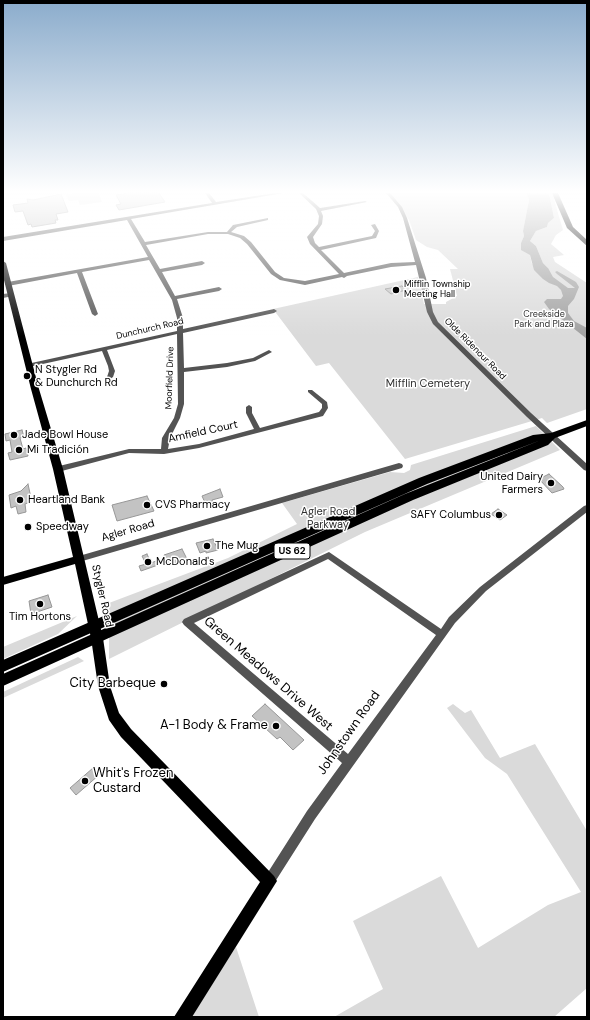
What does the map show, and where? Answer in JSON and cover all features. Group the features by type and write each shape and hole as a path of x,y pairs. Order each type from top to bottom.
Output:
{"highway":[{"name":"US 62","path":"3,666 423,481 537,437 552,436 587,423"},
{"name":"US 62","path":"3,680 409,497 544,443 552,436"}],"main road":[{"name":"Stygler Road","path":"3,263 8,284 7,295 29,365 58,469 97,638 104,686 114,716 122,727 269,881"},
{"name":"Agler Road","path":"3,581 79,559"},
{"name":"Johnstown Road","path":"182,1017 269,881"}],"street":[{"name":"Moorfield Drive","path":"142,241 174,298 180,318 181,404 177,418 166,438 164,452"},
{"path":"144,244 165,241"},
{"path":"247,241 273,273 289,283 305,283 391,265 419,263"},
{"path":"312,241 313,244 344,276"},
{"path":"318,249 357,241"},
{"name":"Olde Ridenour Road","path":"412,241 419,263 430,312 435,323 587,468"},
{"path":"8,284 151,258"},
{"path":"158,271 202,263"},
{"path":"79,271 95,314"},
{"path":"174,298 219,289"},
{"name":"Dunchurch Road","path":"29,365 274,311"},
{"path":"104,349 111,366 112,371 110,377"},
{"path":"181,370 227,365 254,359 269,352"},
{"name":"Amfield Court","path":"58,469 129,451 164,452 199,446 321,414 325,408 325,403 310,391"},
{"path":"249,406 249,413 258,431"},
{"name":"Agler Road","path":"79,559 400,466"},
{"name":"Johnstown Road","path":"269,881 311,815 441,634 461,609 483,589 587,508"},
{"name":"Green Meadows Drive West","path":"349,762 187,622 329,555 441,634"}],"green space":[{"name":"Mifflin Cemetery","path":"417,241 522,241 521,243 530,255 532,264 548,268 543,263 536,246 530,241 553,241 551,244 564,255 553,257 555,262 587,283 587,409 547,423 542,418 405,459 329,363 316,366 273,309 418,277 424,304 446,304 446,302 457,296 450,269 458,269 438,250 427,247"},
{"name":"Agler Road Parkway","path":"536,426 560,450 365,532 109,659 109,603 228,558 297,524 282,503 390,472 404,473 410,470 411,465"},
{"path":"77,616 58,634 3,659 3,647"},
{"path":"78,657 84,661 3,698 3,692"},
{"path":"453,704 465,713 471,710 500,758 535,744 587,831 587,988 554,1017 334,1017 383,989 353,921 441,876 478,948 548,905 581,892 507,774 485,758 447,708"},
{"path":"236,947 259,1017 189,1017"}],"shaded area":[{"path":"522,241 530,241 536,246 543,263 553,277 568,288 575,288 555,272 557,271 576,282 579,287 574,299 568,306 568,313 574,321 587,328 587,339 549,309 544,302 547,299 561,299 563,296 561,290 557,286 543,279 534,270 530,255 521,250"}],"building":[{"name":"Mifflin Township Meeting Hall","path":"402,286 406,290 391,294 385,289"},
{"name":"Mi Tradición","path":"22,430 24,437 20,438 23,449 26,448 28,456 10,460 8,453 12,452 10,440 6,441 5,434"},
{"name":"United Dairy Farmers","path":"549,474 564,489 552,493 539,479"},
{"name":"Heartland Bank","path":"28,484 31,498 29,499 30,502 25,504 26,512 18,514 16,506 11,508 9,495 21,491"},
{"path":"220,489 223,497 212,500 213,503 206,505 202,496"},
{"name":"CVS Pharmacy","path":"147,496 154,511 117,521 112,505"},
{"name":"SAFY Columbus","path":"498,509 507,515 500,520 491,514"},
{"name":"The Mug","path":"213,539 218,550 200,553 196,543"},
{"path":"182,549 187,559 168,565 164,555"},
{"name":"McDonald's","path":"147,554 151,563 156,561 158,565 141,571 139,566 146,564 142,556"},
{"name":"Tim Hortons","path":"48,595 52,607 31,614 29,601"},
{"name":"A-1 Body & Frame","path":"265,704 304,740 293,750 280,737 277,739 252,716"},
{"name":"Whit's Frozen Custard","path":"93,768 99,775 76,795 70,788"}],"place":[{"name":"Mifflin Township Meeting Hall","path":"396,290"},
{"name":"N Stygler Rd & Dunchurch Rd","path":"27,376"},
{"name":"Jade Bowl House","path":"14,435"},
{"name":"Mi Tradición","path":"19,450"},
{"name":"United Dairy Farmers","path":"551,483"},
{"name":"Heartland Bank","path":"20,500"},
{"name":"CVS Pharmacy","path":"147,505"},
{"name":"SAFY Columbus","path":"499,515"},
{"name":"Speedway","path":"28,527"},
{"name":"The Mug","path":"207,546"},
{"name":"McDonald's","path":"148,562"},
{"name":"Tim Hortons","path":"40,604"},
{"name":"City Barbeque","path":"164,684"},
{"name":"A-1 Body & Frame","path":"276,726"},
{"name":"Whit's Frozen Custard","path":"85,781"}],"park label":[{"name":"Creekside Park and Plaza","path":"544,320"}]}
